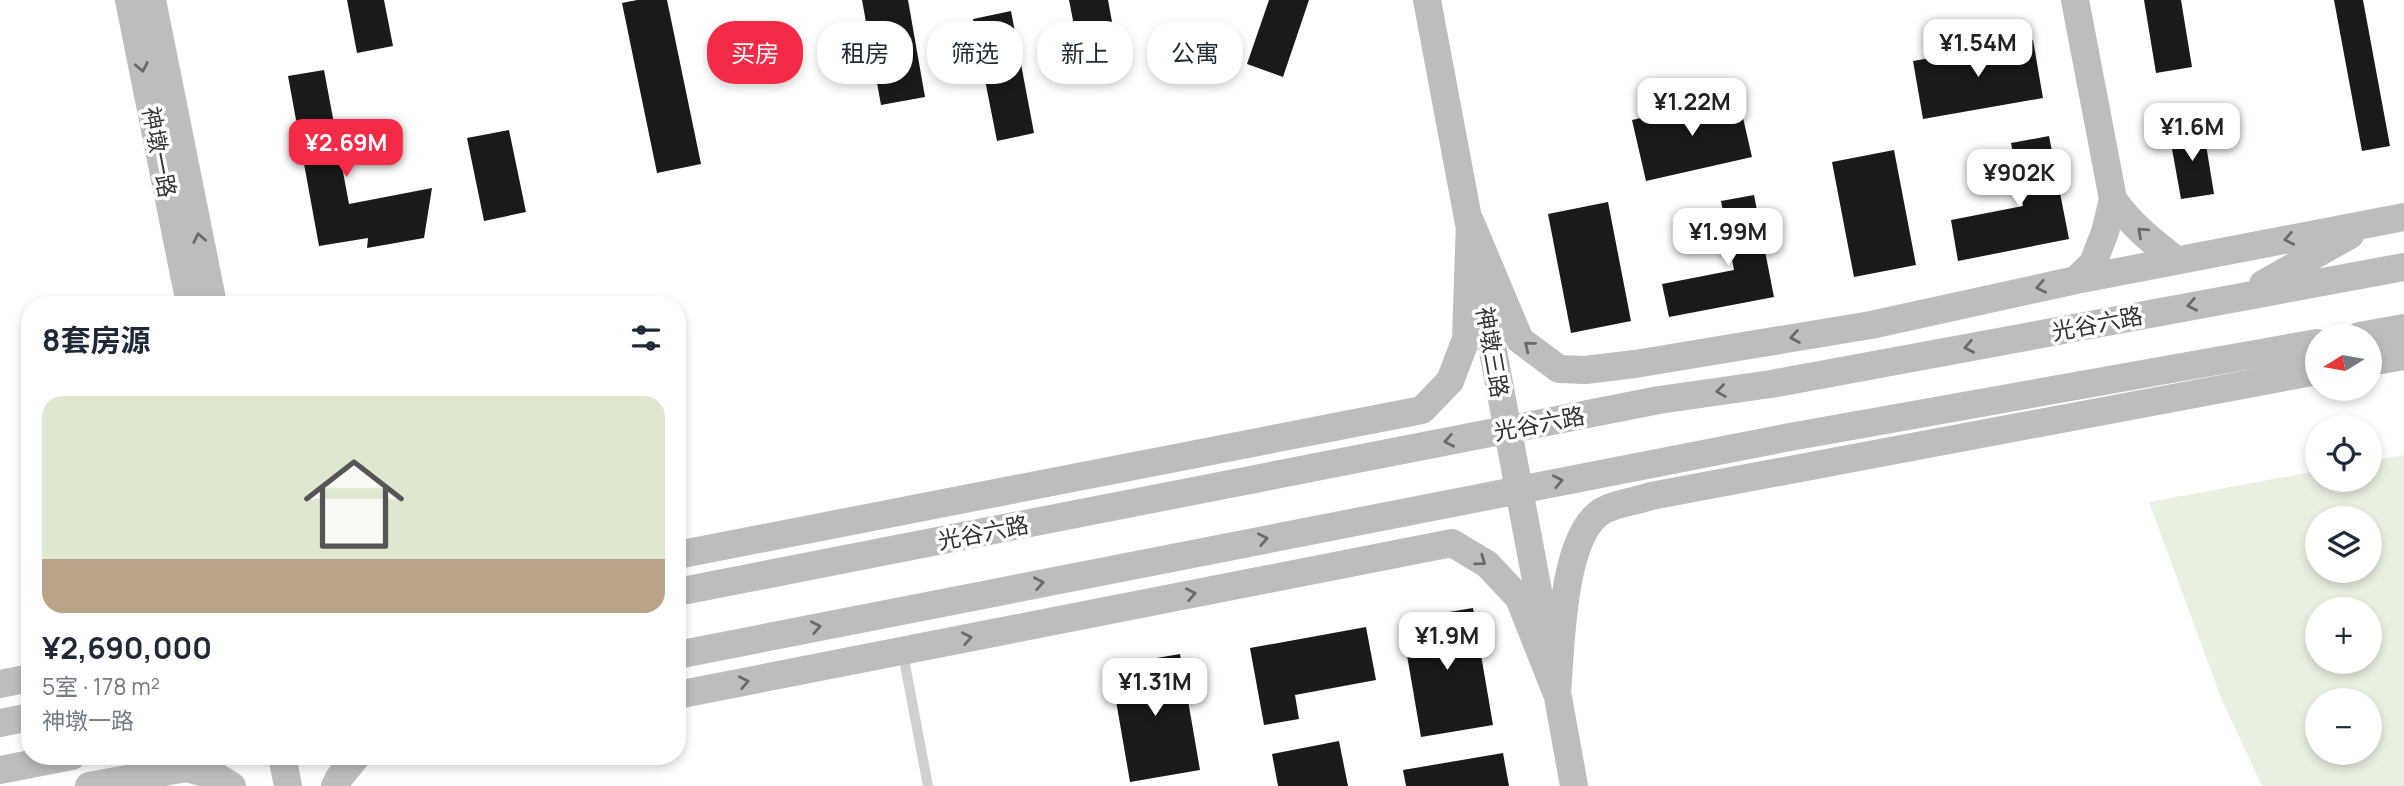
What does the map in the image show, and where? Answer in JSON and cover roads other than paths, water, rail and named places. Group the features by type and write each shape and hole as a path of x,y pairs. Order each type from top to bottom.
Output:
{"main road":[{"name":"神墩一路","path":"129,0 188,296"},
{"name":"神墩一路","path":"152,0 211,296"},
{"name":"神墩三路","path":"1427,0 1574,786"},
{"path":"2075,0 2113,199 2105,232 2093,263 2076,280"},
{"path":"2113,199 2144,234 2176,260"},
{"path":"1559,369 1585,370 1635,364 1871,325 2076,280 2404,217"},
{"path":"1470,221 1520,340 1559,369 1613,390 1659,400"},
{"path":"1347,461 1422,410 1450,381 1466,339 1470,221"},
{"path":"2244,295 2370,223"},
{"name":"光谷六路","path":"686,590 1659,400 1771,384 2404,267"},
{"path":"1771,384 1871,325"},
{"path":"2382,333 2404,331"},
{"path":"2382,343 2404,331"},
{"path":"686,653 1790,437 2305,346"},
{"path":"2382,360 2404,356"},
{"path":"1583,532 1603,510 1651,496 2305,373"},
{"path":"686,553 1422,410"},
{"path":"1790,437 1874,456"},
{"path":"1558,694 1567,577 1583,532 1613,487 1666,461"},
{"path":"1120,469 1227,484"},
{"path":"1357,521 1452,542 1487,564 1519,598 1558,694"},
{"path":"707,586 817,528"},
{"path":"686,693 1452,542"},
{"path":"1022,627 1116,568"},
{"path":"0,684 21,680"},
{"path":"0,723 21,719"},
{"path":"0,770 26,765"},
{"path":"223,765 240,786"},
{"path":"284,765 288,786"},
{"path":"301,765 305,786"},
{"path":"89,786 186,768 216,776 232,786"}],"lane":[{"path":"903,650 928,786"}]}
